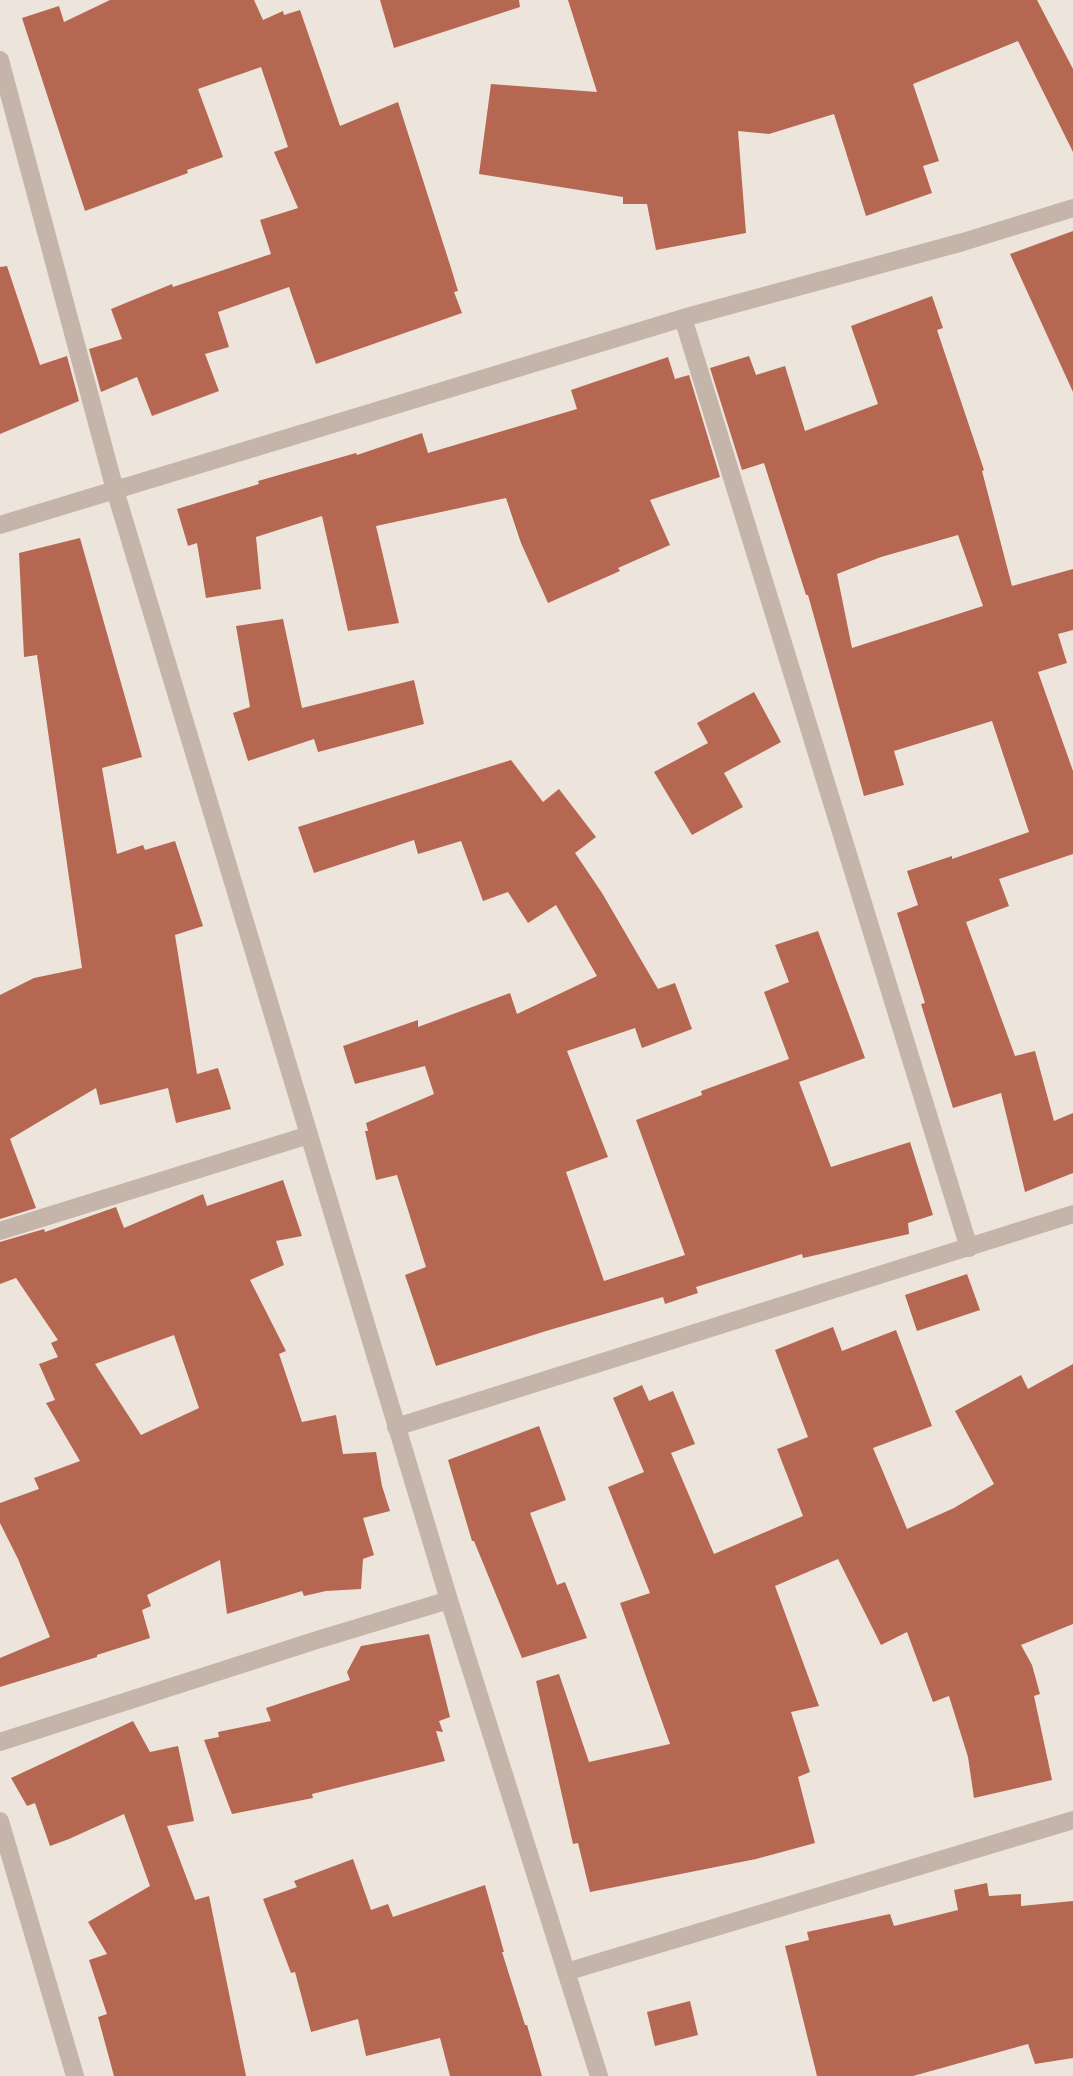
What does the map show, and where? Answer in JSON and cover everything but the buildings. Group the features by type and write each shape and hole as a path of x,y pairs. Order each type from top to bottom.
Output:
{"street":[{"path":"0,60 115,490 396,1427 599,2076"},
{"path":"0,525 684,318 963,242 1073,208"},
{"path":"684,318 969,1248"},
{"path":"0,1231 310,1135"},
{"path":"396,1427 1073,1214"},
{"path":"0,1742 449,1600"},
{"path":"566,1972 1073,1820"},
{"path":"0,1821 75,2076"}]}
